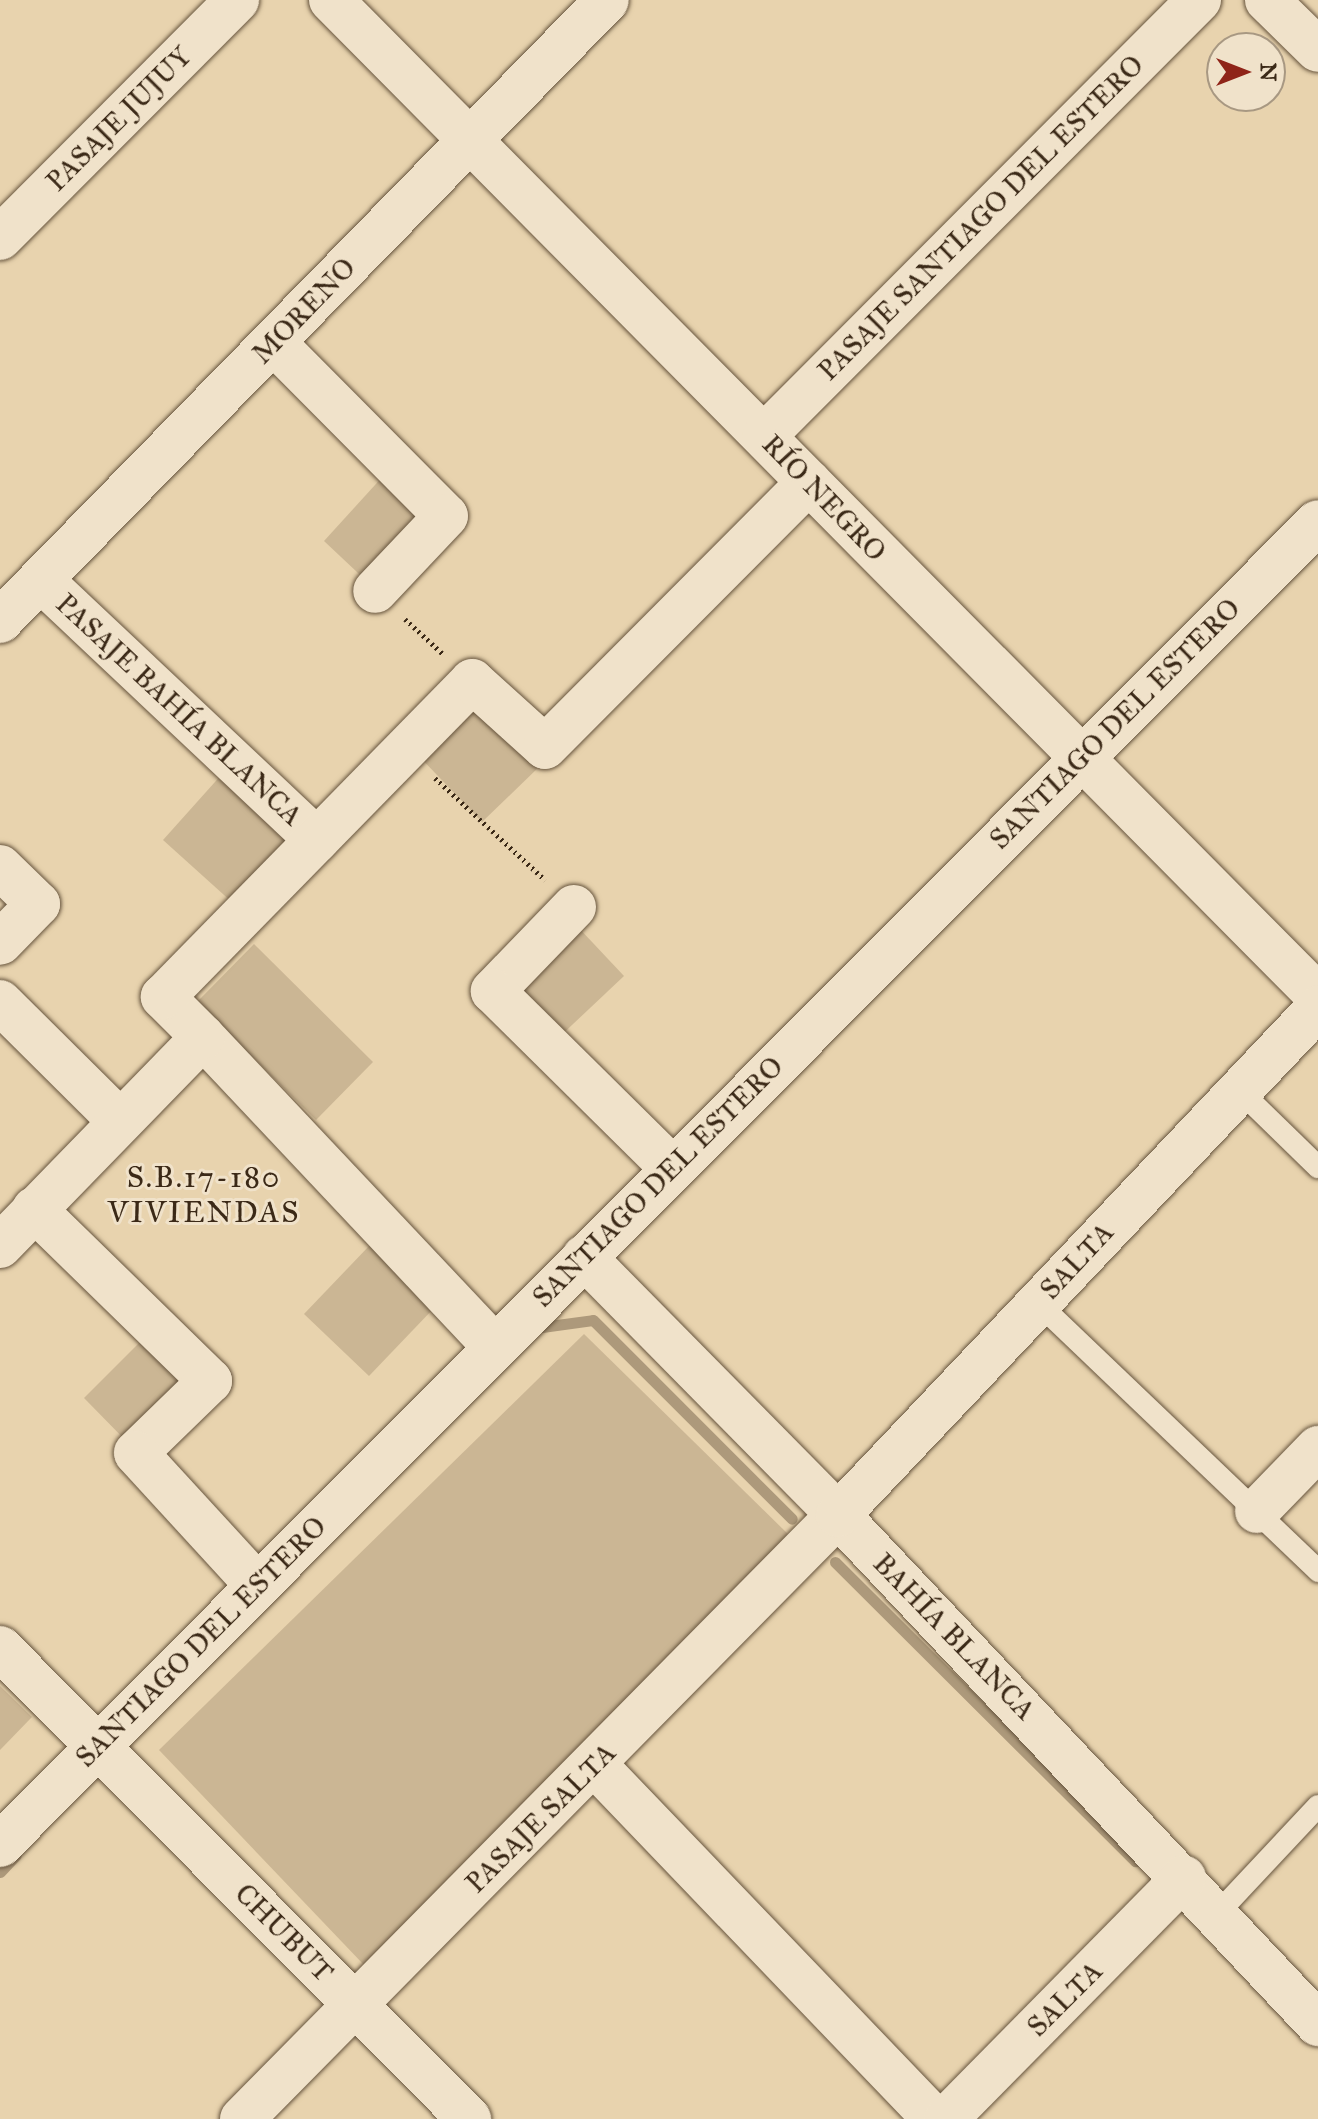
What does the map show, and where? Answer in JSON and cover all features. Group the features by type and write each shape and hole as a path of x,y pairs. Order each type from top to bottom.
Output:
{"street":[{"name":"PASAJE JUJUY","path":"0,238 237,0"},
{"name":"RÍO NEGRO","path":"331,0 764,436 1078,759 1318,996"},
{"name":"MORENO","path":"0,621 607,0"},
{"name":"PASAJE SANTIAGO DEL ESTERO","path":"764,436 1199,0"},
{"path":"1267,0 1318,50"},
{"path":"273,342 446,516 375,591"},
{"path":"495,1347 163,997 472,681 545,747 809,482"},
{"name":"SANTIAGO DEL ESTERO","path":"0,1845 1078,759 1318,522"},
{"name":"PASAJE BAHÍA BLANCA","path":"41,580 317,840"},
{"path":"0,867 38,904 0,943"},
{"path":"574,907 493,991 672,1168"},
{"path":"0,1002 120,1121"},
{"name":"SALTA","path":"838,1515 1238,1089 1318,1008"},
{"path":"0,1246 203,1037"},
{"path":"34,1209 210,1381 136,1453 257,1585"},
{"name":"BAHÍA BLANCA","path":"584,1257 838,1515 1184,1878 1318,2024"},
{"path":"1257,1511 1318,1448"},
{"name":"PASAJE SALTA","path":"242,2119 595,1765 838,1515"},
{"name":"CHUBUT","path":"0,1648 469,2119"},
{"path":"595,1765 935,2119"},
{"name":"SALTA","path":"946,2119 1184,1878"}],"lane":[{"path":"1238,1089 1318,1167"},
{"path":"1038,1303 1318,1571"},
{"path":"1216,1915 1318,1806"}],"path":[{"path":"375,591 472,681"},
{"path":"405,750 574,907"}],"shaded area":[{"path":"385,474 437,522 375,589 324,541"},
{"path":"473,696 540,766 482,822 415,752"},
{"path":"223,773 294,837 234,904 163,840"},
{"path":"577,926 624,976 554,1042 507,991"},
{"path":"254,944 373,1062 316,1120 197,1002"},
{"path":"370,1245 435,1307 369,1376 304,1314"},
{"path":"584,1334 790,1536 364,1965 159,1750"},
{"path":"146,1336 194,1385 132,1447 84,1398"},
{"path":"0,1686 32,1717 0,1750"}],"waterway":[{"path":"542,1327 593,1320 792,1519"},
{"path":"835,1562 1135,1861"},
{"path":"0,1872 16,1855"}],"district":[{"name":"S.B.17-180 VIVIENDAS","path":"204,1194"}]}
